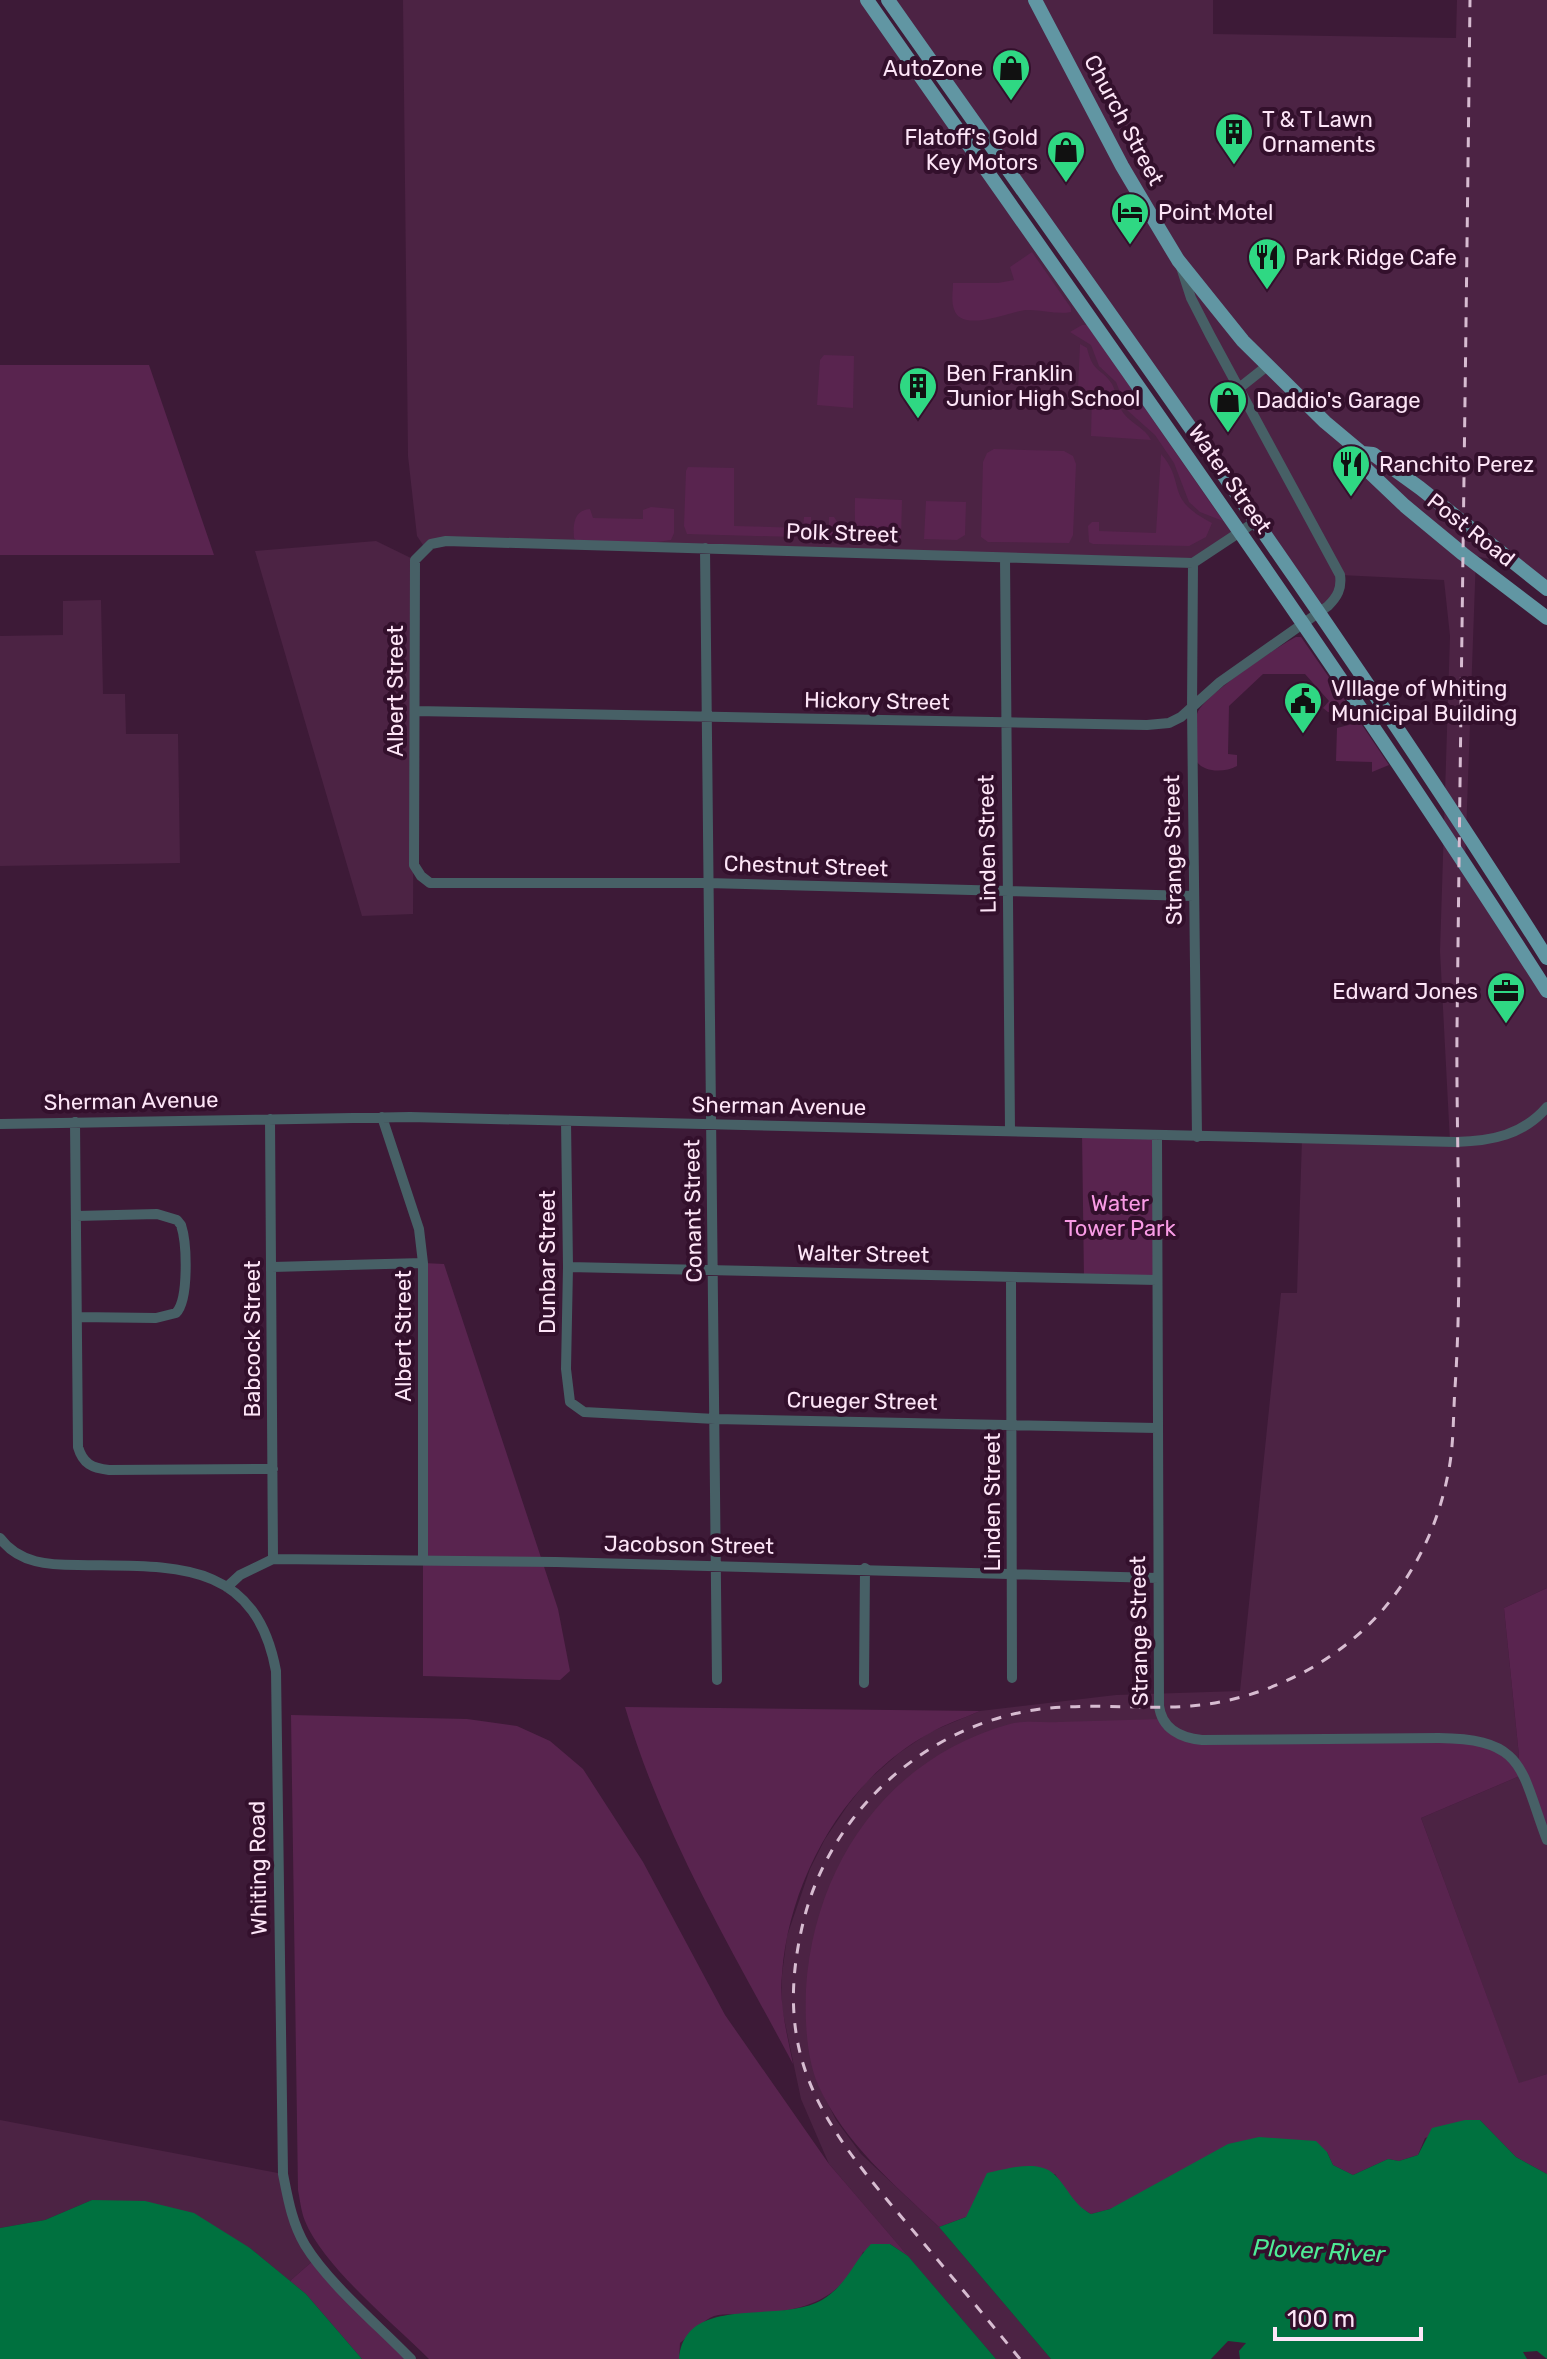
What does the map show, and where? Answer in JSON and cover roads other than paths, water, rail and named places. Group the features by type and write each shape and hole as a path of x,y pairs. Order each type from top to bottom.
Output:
{"main road":[{"name":"Water Street","path":"867,0 1304,623 1547,991"},
{"name":"Water Street","path":"888,0 1319,613 1460,821 1547,958"},
{"name":"Church Street","path":"1035,0 1122,166 1178,260"},
{"path":"1178,260 1243,341 1325,422 1362,453"},
{"name":"Post Road","path":"1547,589 1373,454 1362,453 1365,468 1405,506 1547,618"}],"street":[{"name":"Church Street","path":"1178,260 1191,298 1340,575 1337,595 1304,623"},
{"path":"1238,389 1267,366"},
{"path":"1193,563 1255,522"},
{"name":"Polk Street","path":"419,553 431,544 446,541 1193,563"},
{"name":"Conant Street","path":"705,548 717,1680"},
{"name":"Albert Street","path":"419,553 415,560 414,865 421,876"},
{"name":"Linden Street","path":"1005,558 1010,1131"},
{"name":"Strange Street","path":"1193,563 1197,1137"},
{"name":"Hickory Street","path":"415,711 1006,724 1169,723 1192,709 1220,682 1304,623"},
{"name":"Chestnut Street","path":"421,876 430,883 708,883 1193,896"},
{"name":"Sherman Avenue","path":"0,1124 382,1117 1475,1142 1501,1138 1515,1132 1547,1107"},
{"name":"Albert Street","path":"382,1117 419,1229 423,1263 423,1560"},
{"name":"Babcock Street","path":"270,1119 273,1559"},
{"name":"Dunbar Street","path":"566,1121 566,1369 570,1402"},
{"path":"75,1122 78,1447 82,1458 88,1464 109,1470 273,1469"},
{"name":"Strange Street","path":"1157,1137 1159,1706 1162,1719 1177,1733 1202,1740 1453,1738 1490,1742 1505,1751 1517,1764 1547,1840"},
{"path":"76,1216 167,1215 181,1225 184,1240 184,1299 176,1313 156,1318 77,1317"},
{"path":"272,1267 423,1263"},
{"name":"Walter Street","path":"568,1267 1157,1280"},
{"name":"Linden Street","path":"1011,1278 1012,1678"},
{"name":"Crueger Street","path":"570,1402 584,1412 599,1414 1157,1428"},
{"name":"Whiting Road","path":"0,1538 15,1552 43,1563 173,1567 198,1573 227,1587 246,1602 263,1627 276,1671 283,2174 287,2198 298,2230 315,2259 411,2359"},
{"name":"Jacobson Street","path":"227,1587 240,1575 273,1559 865,1568 1158,1578"},
{"path":"864,1683 865,1568"}],"water":[{"name":"Plover River","path":"1465,2120 1480,2120 1516,2157 1547,2174 1547,2359 1537,2351 1523,2352 1527,2359 1240,2359 1239,2351 1246,2343 1228,2341 1211,2359 1051,2359 939,2227 966,2217 987,2173 1004,2169 1032,2166 1049,2171 1061,2181 1079,2206 1091,2214 1110,2209 1228,2144 1259,2137 1316,2141 1327,2152 1333,2165 1353,2175 1388,2159 1399,2161 1418,2155 1432,2128"},
{"path":"92,2200 145,2201 194,2213 250,2248 306,2294 362,2359 0,2359 0,2228 45,2220"},
{"path":"871,2244 890,2244 908,2256 996,2359 679,2359 685,2338 698,2325 716,2317 804,2307 822,2300 838,2287"}],"railway":[{"path":"1020,2359 853,2156 830,2123 812,2088 800,2052 794,2012 795,1968 804,1919 817,1880 836,1844 860,1810 888,1781 920,1755 955,1735 994,1719 1034,1710 1191,1706 1244,1696 1294,1677 1340,1649 1380,1613 1414,1565 1438,1512 1451,1453 1459,1299 1457,1030 1470,0"}],"place":[{"name":"AutoZone","path":"1011,102"},
{"name":"T & T Lawn Ornaments","path":"1234,166"},
{"name":"Flatoff's Gold Key Motors","path":"1066,184"},
{"name":"Point Motel","path":"1130,246"},
{"name":"Park Ridge Cafe","path":"1267,291"},
{"name":"Ben Franklin Junior High School","path":"918,420"},
{"name":"Daddio's Garage","path":"1228,434"},
{"name":"Ranchito Perez","path":"1351,498"},
{"name":"VIllage of Whiting Municipal Building","path":"1303,735"},
{"name":"Edward Jones","path":"1506,1025"}],"park label":[{"name":"Water Tower Park","path":"1120,1216"}]}
